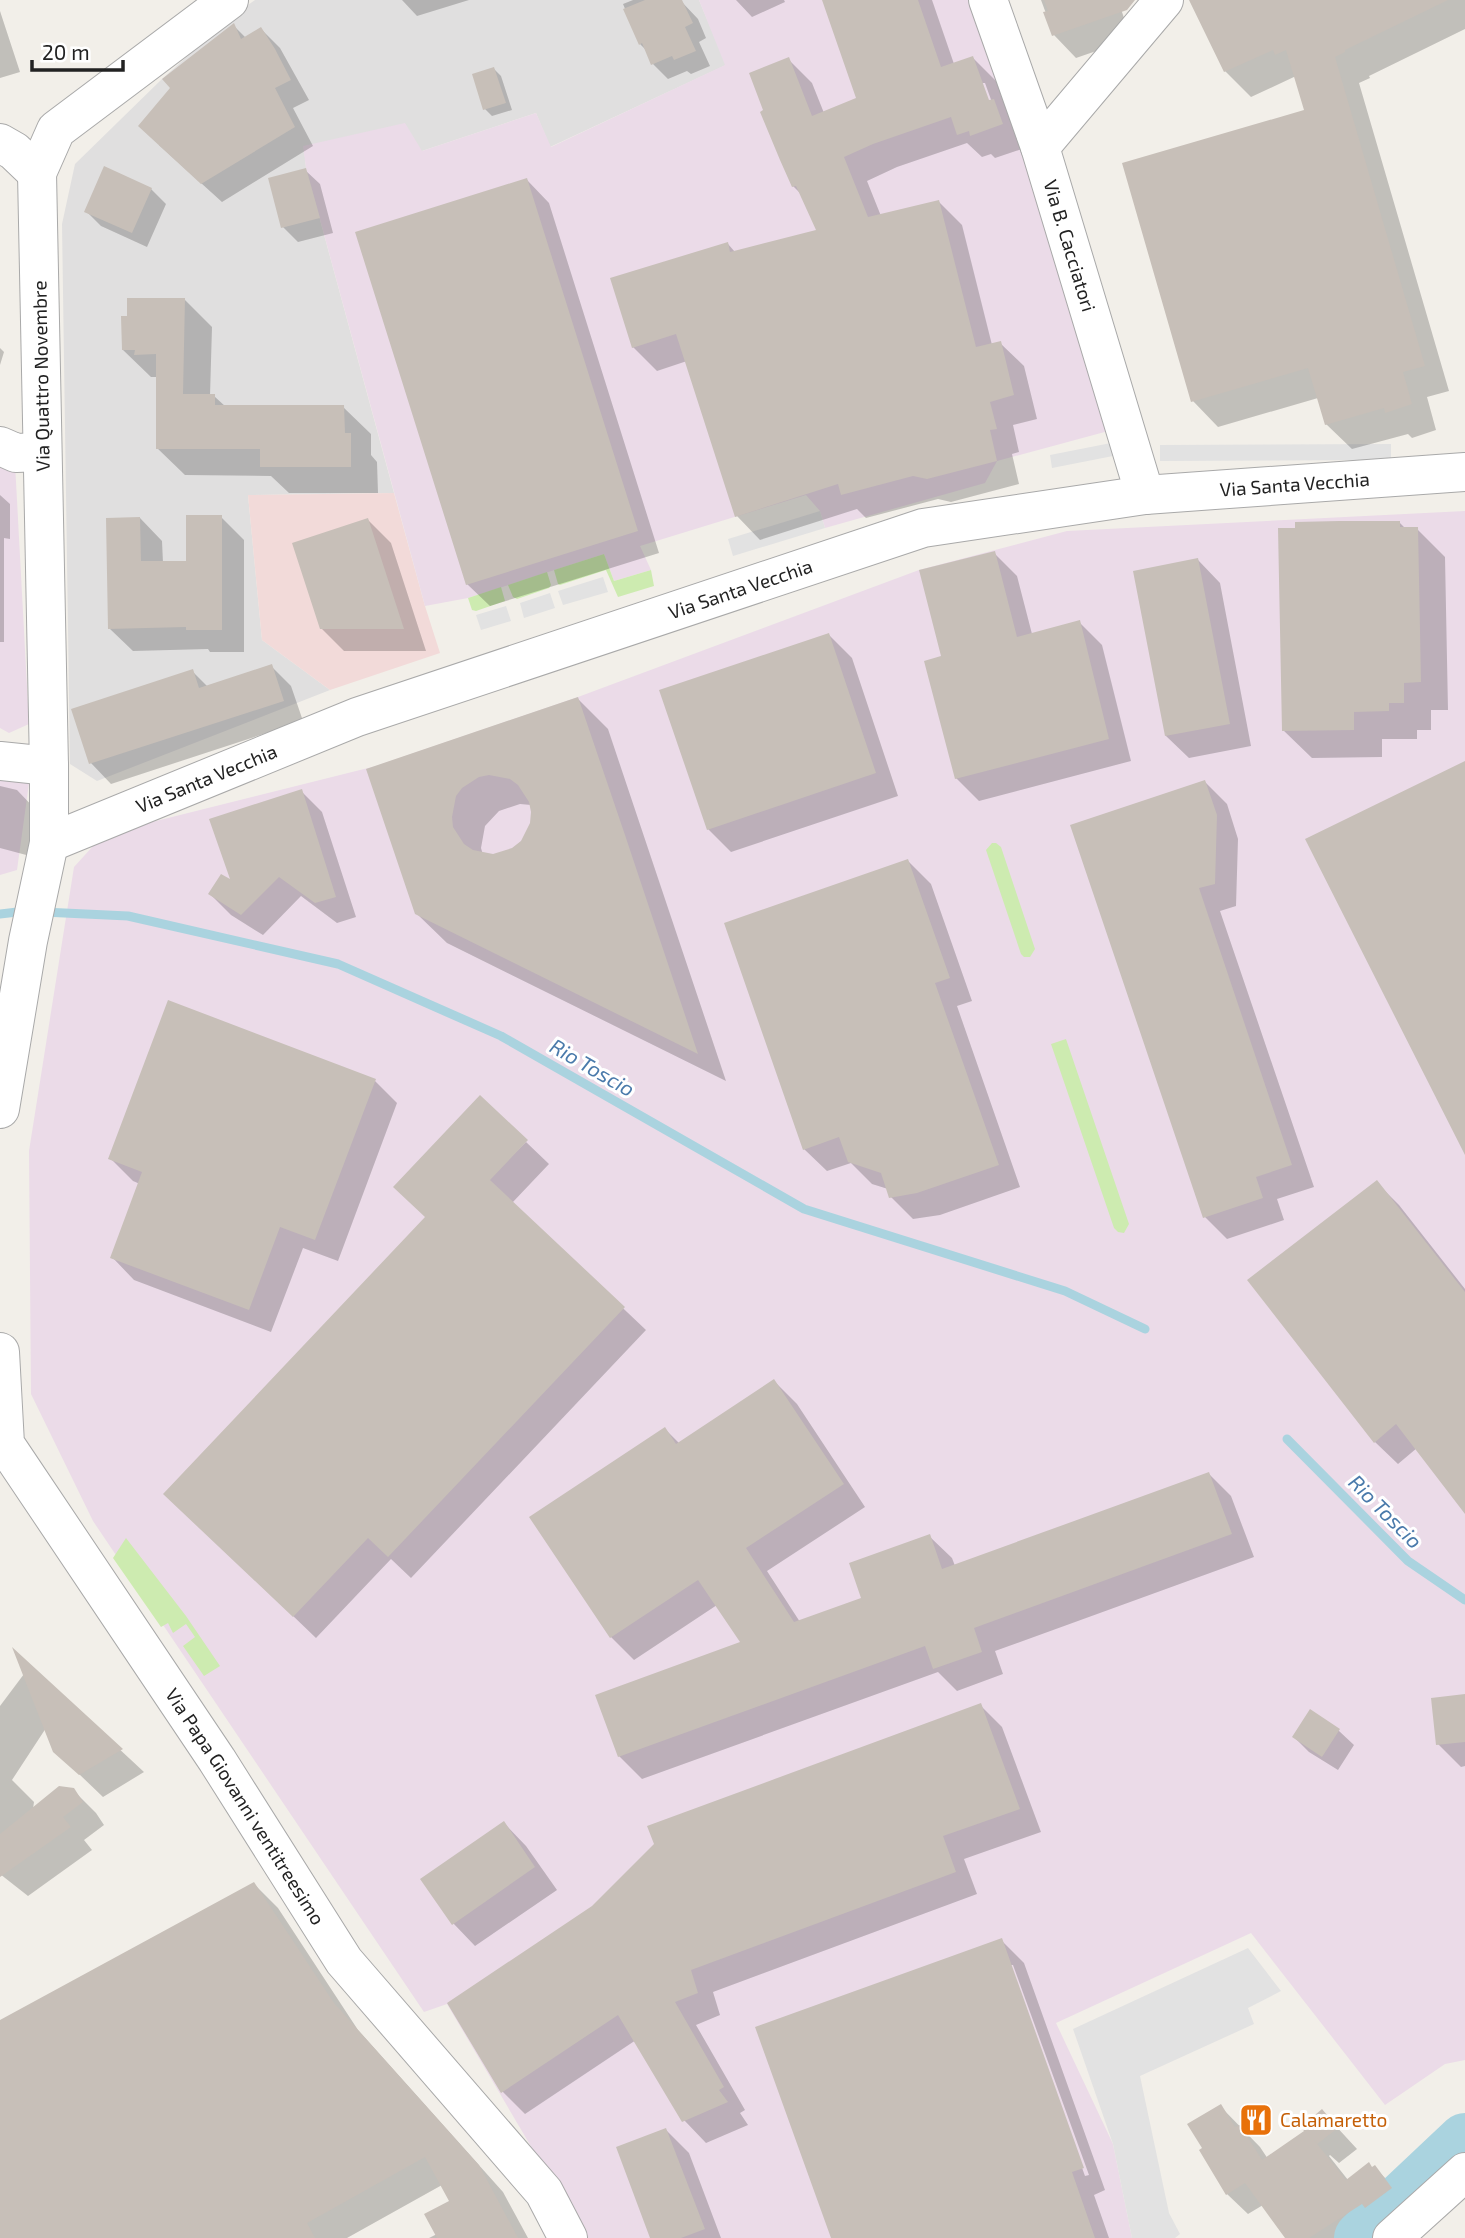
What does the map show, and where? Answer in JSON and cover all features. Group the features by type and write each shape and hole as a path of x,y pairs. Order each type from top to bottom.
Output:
{"street":[{"name":"Via Quattro Novembre","path":"49,843 37,173 56,130 229,0"},
{"name":"Via B. Cacciatori","path":"988,0 1040,147 1145,495"},
{"path":"1040,147 1164,0"},
{"path":"0,143 14,151 37,173"},
{"path":"0,446 16,453 42,452"},
{"name":"Via Santa Vecchia","path":"49,843 358,717 923,528 1145,495 1465,472"},
{"path":"0,761 49,766"},
{"path":"0,1109 28,941 49,843"},
{"path":"0,1352 5,1444 0,1483"},
{"name":"Via Papa Giovanni ventitreesimo","path":"5,1444 216,1760 344,1961 544,2192 563,2233"},
{"path":"1392,2238 1465,2172"}],"shaded area":[{"path":"255,0 699,0 726,65 550,147 536,113 422,151 304,147 306,168 394,493 248,495 262,640 330,690 97,781 70,764 62,224 75,164 162,79 231,17"},
{"path":"699,0 973,0 1112,430 997,461 985,483 825,528 820,511 806,495 640,546 651,570 614,581 604,554 468,598 425,606 306,168 303,146 405,123 422,151 536,113 551,147 725,65"},
{"path":"1111,443 1113,456 1052,468 1050,455"},
{"path":"1391,444 1391,460 1160,461 1160,445"},
{"path":"0,457 15,463 29,724 9,733 0,728"},
{"path":"394,493 440,653 330,690 262,640 248,495"},
{"path":"820,511 825,528 733,556 728,539"},
{"path":"1465,511 1465,2060 1445,2064 1385,2105 1251,1933 1056,2023 1113,2144 1132,2238 585,2238 447,2004 424,2012 93,1521 31,1394 29,1151 74,867 104,834 376,766 578,697 919,570 1067,531"},
{"path":"603,577 608,592 563,605 558,591"},
{"path":"550,593 555,608 524,618 520,603"},
{"path":"506,606 511,621 481,630 476,615"},
{"path":"0,774 30,776 17,870 0,875"},
{"path":"1248,1948 1281,1991 1248,2008 1254,2024 1140,2076 1169,2213 1180,2234 1175,2238 1132,2238 1113,2144 1073,2029"}],"green space":[{"path":"604,554 614,581 651,570 654,586 618,597 606,570 558,584 554,570"},
{"path":"547,572 551,585 549,588 517,599 513,597 508,585"},
{"path":"501,587 505,601 472,610 468,598"},
{"path":"992,843 1001,847 1035,949 1030,957 1021,954 986,850"},
{"path":"1066,1039 1129,1224 1124,1233 1114,1228 1051,1044"},
{"path":"126,1538 186,1616 220,1666 204,1676 183,1646 195,1637 186,1624 173,1633 168,1623 161,1627 113,1558"}],"building":[{"path":"645,0 682,0 693,23 685,27 696,51 674,60 672,56 651,65 623,9"},
{"path":"822,0 918,0 941,67 973,56 989,100 994,99 1003,124 970,136 969,131 957,135 951,117 844,157 868,217 939,200 976,347 1001,341 1014,395 990,402 997,429 990,430 997,461 927,479 913,476 841,495 838,484 735,517 676,334 632,348 610,278 728,242 730,252 816,230 796,186 792,187 780,160 760,112 763,110 749,73 789,57 812,116 856,98"},
{"path":"1044,0 1135,0 1127,10 1052,36 1043,12 1048,11"},
{"path":"1189,0 1448,0 1335,57 1425,366 1403,372 1412,404 1385,413 1384,408 1325,425 1308,368 1191,402 1122,163 1304,110 1286,50 1275,55 1273,50 1224,72"},
{"path":"234,23 241,39 261,27 275,49 291,80 275,88 295,127 201,184 138,126 170,88 162,79"},
{"path":"494,67 506,103 483,110 472,74"},
{"path":"104,166 152,188 132,233 84,212"},
{"path":"306,168 320,218 281,228 268,178"},
{"path":"527,178 638,531 466,585 355,232"},
{"path":"127,298 185,298 183,394 215,394 215,405 344,405 345,433 351,433 351,467 260,467 260,449 156,449 156,354 134,355 135,350 122,350 121,316 127,316"},
{"path":"186,515 222,515 222,630 186,630 186,627 108,629 106,518 140,517 141,561 186,561"},
{"path":"368,518 404,629 320,629 292,543"},
{"path":"1400,521 1400,527 1418,527 1421,682 1404,683 1404,703 1389,703 1389,711 1354,712 1354,730 1282,731 1278,528 1295,528 1295,522"},
{"path":"995,551 1017,637 1080,620 1109,739 955,779 924,661 941,656 919,570"},
{"path":"1198,558 1230,724 1165,736 1133,571"},
{"path":"829,633 876,773 707,830 659,690"},
{"path":"272,664 284,701 89,764 71,709 193,669 199,688"},
{"path":"578,697 698,1054 415,914 366,769","holes":["489,775 510,779 518,785 529,802 531,812 530,823 521,841 512,848 493,854 473,850 464,844 453,827 456,796 462,788 479,777"]},
{"path":"1465,761 1465,1155 1305,839"},
{"path":"1205,780 1217,815 1215,884 1199,888 1292,1165 1256,1177 1263,1198 1203,1218 1070,825"},
{"path":"302,789 336,897 315,903 279,877 241,915 208,894 221,874 230,879 209,819"},
{"path":"908,859 950,978 935,983 999,1165 917,1193 889,1198 881,1173 848,1162 839,1137 803,1150 724,923"},
{"path":"168,1000 376,1079 315,1240 280,1227 249,1310 110,1258 142,1172 108,1159"},
{"path":"480,1095 528,1140 490,1180 625,1307 388,1557 368,1538 293,1617 163,1494 425,1217 393,1187"},
{"path":"1377,1180 1465,1292 1465,1514 1396,1424 1374,1443 1247,1280"},
{"path":"774,1379 844,1484 746,1548 794,1622 861,1598 849,1563 930,1534 942,1569 1209,1472 1232,1534 974,1628 982,1652 933,1669 925,1646 618,1757 595,1695 740,1642 698,1580 610,1638 529,1517 665,1427 676,1444"},
{"path":"12,1647 123,1749 79,1775 53,1752"},
{"path":"1465,1694 1465,1742 1436,1745 1431,1698"},
{"path":"981,1703 1020,1809 943,1836 956,1872 691,1970 698,1993 675,2002 724,2087 719,2090 728,2102 682,2122 618,2015 501,2093 447,2003 592,1906 654,1844 647,1826"},
{"path":"1310,1709 1340,1729 1322,1757 1292,1737"},
{"path":"59,1786 74,1788 83,1802 63,1817 71,1827 0,1877 0,1834"},
{"path":"504,1821 535,1867 452,1925 420,1879"},
{"path":"254,1882 334,2003 479,2165 518,2238 437,2238 424,2214 449,2201 425,2157 307,2223 315,2238 0,2238 0,2020"},
{"path":"1002,1938 1084,2168 1072,2172 1095,2238 831,2238 755,2027"},
{"path":"1221,2104 1235,2127 1240,2125 1262,2160 1304,2131 1301,2127 1322,2109 1338,2128 1317,2144 1346,2180 1369,2162 1372,2167 1375,2165 1392,2188 1365,2208 1362,2204 1309,2238 1285,2238 1245,2183 1226,2195 1199,2150 1202,2148 1187,2124"},
{"path":"666,2128 705,2229 681,2238 650,2238 616,2147"}],"waterway":[{"name":"Rio Toscio","path":"0,914 26,911"},
{"name":"Rio Toscio","path":"43,912 128,916 338,964 501,1036 804,1209 1065,1291 1145,1329"},
{"name":"Rio Toscio","path":"1287,1439 1408,1561 1465,1600"},
{"path":"1361,2238 1465,2140"}],"place":[{"name":"Calamaretto","path":"1256,2120"}]}
